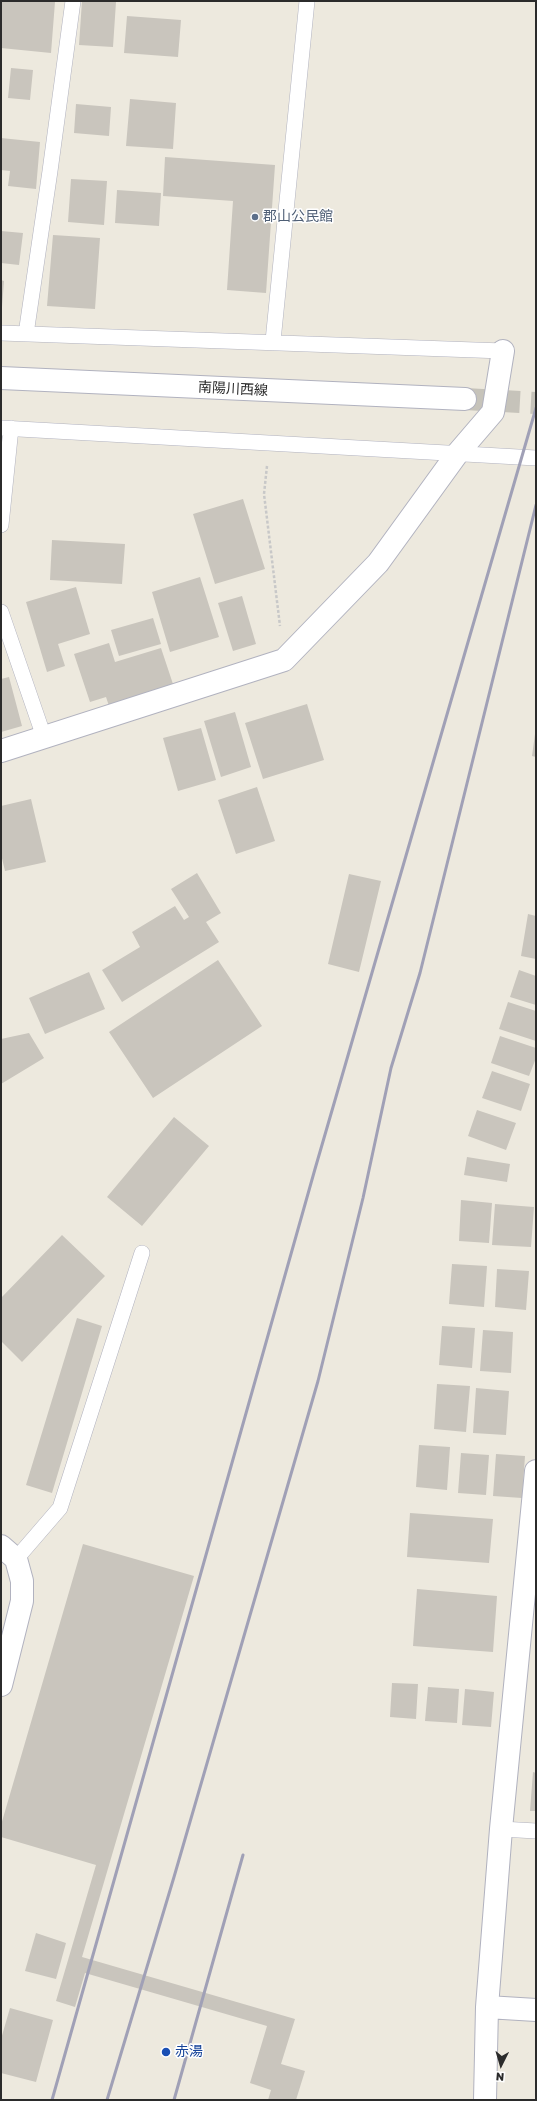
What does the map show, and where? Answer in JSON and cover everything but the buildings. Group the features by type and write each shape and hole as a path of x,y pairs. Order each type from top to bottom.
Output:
{"street":[{"path":"1,751 284,660 378,564 457,454 493,412 503,351"},
{"name":"南陽川西線","path":"1,378 465,399"},
{"path":"485,2100 487,2007 501,1829 536,1471"},
{"path":"1,1685 22,1601 22,1581 8,1553"},
{"path":"487,2007 536,2010"}],"lane":[{"path":"26,334 73,1"},
{"path":"273,341 306,1"},
{"path":"1,333 273,341 503,351"},
{"path":"1,525 6,428 536,458"},
{"path":"1,612 44,737"},
{"path":"8,1553 60,1508 142,1253"},
{"path":"501,1829 536,1831"}],"path":[{"path":"270,442 264,494 284,660"}],"tunnel":[{"path":"465,399 536,403"}],"railway":[{"path":"52,2100 315,1169 536,408"},
{"path":"107,2100 174,1877 318,1381 363,1198 391,1068 420,973 536,505"},
{"path":"174,2100 243,1855"}],"place":[{"name":"郡山公民館","path":"255,217"},
{"name":"赤湯","path":"166,2052"}]}
